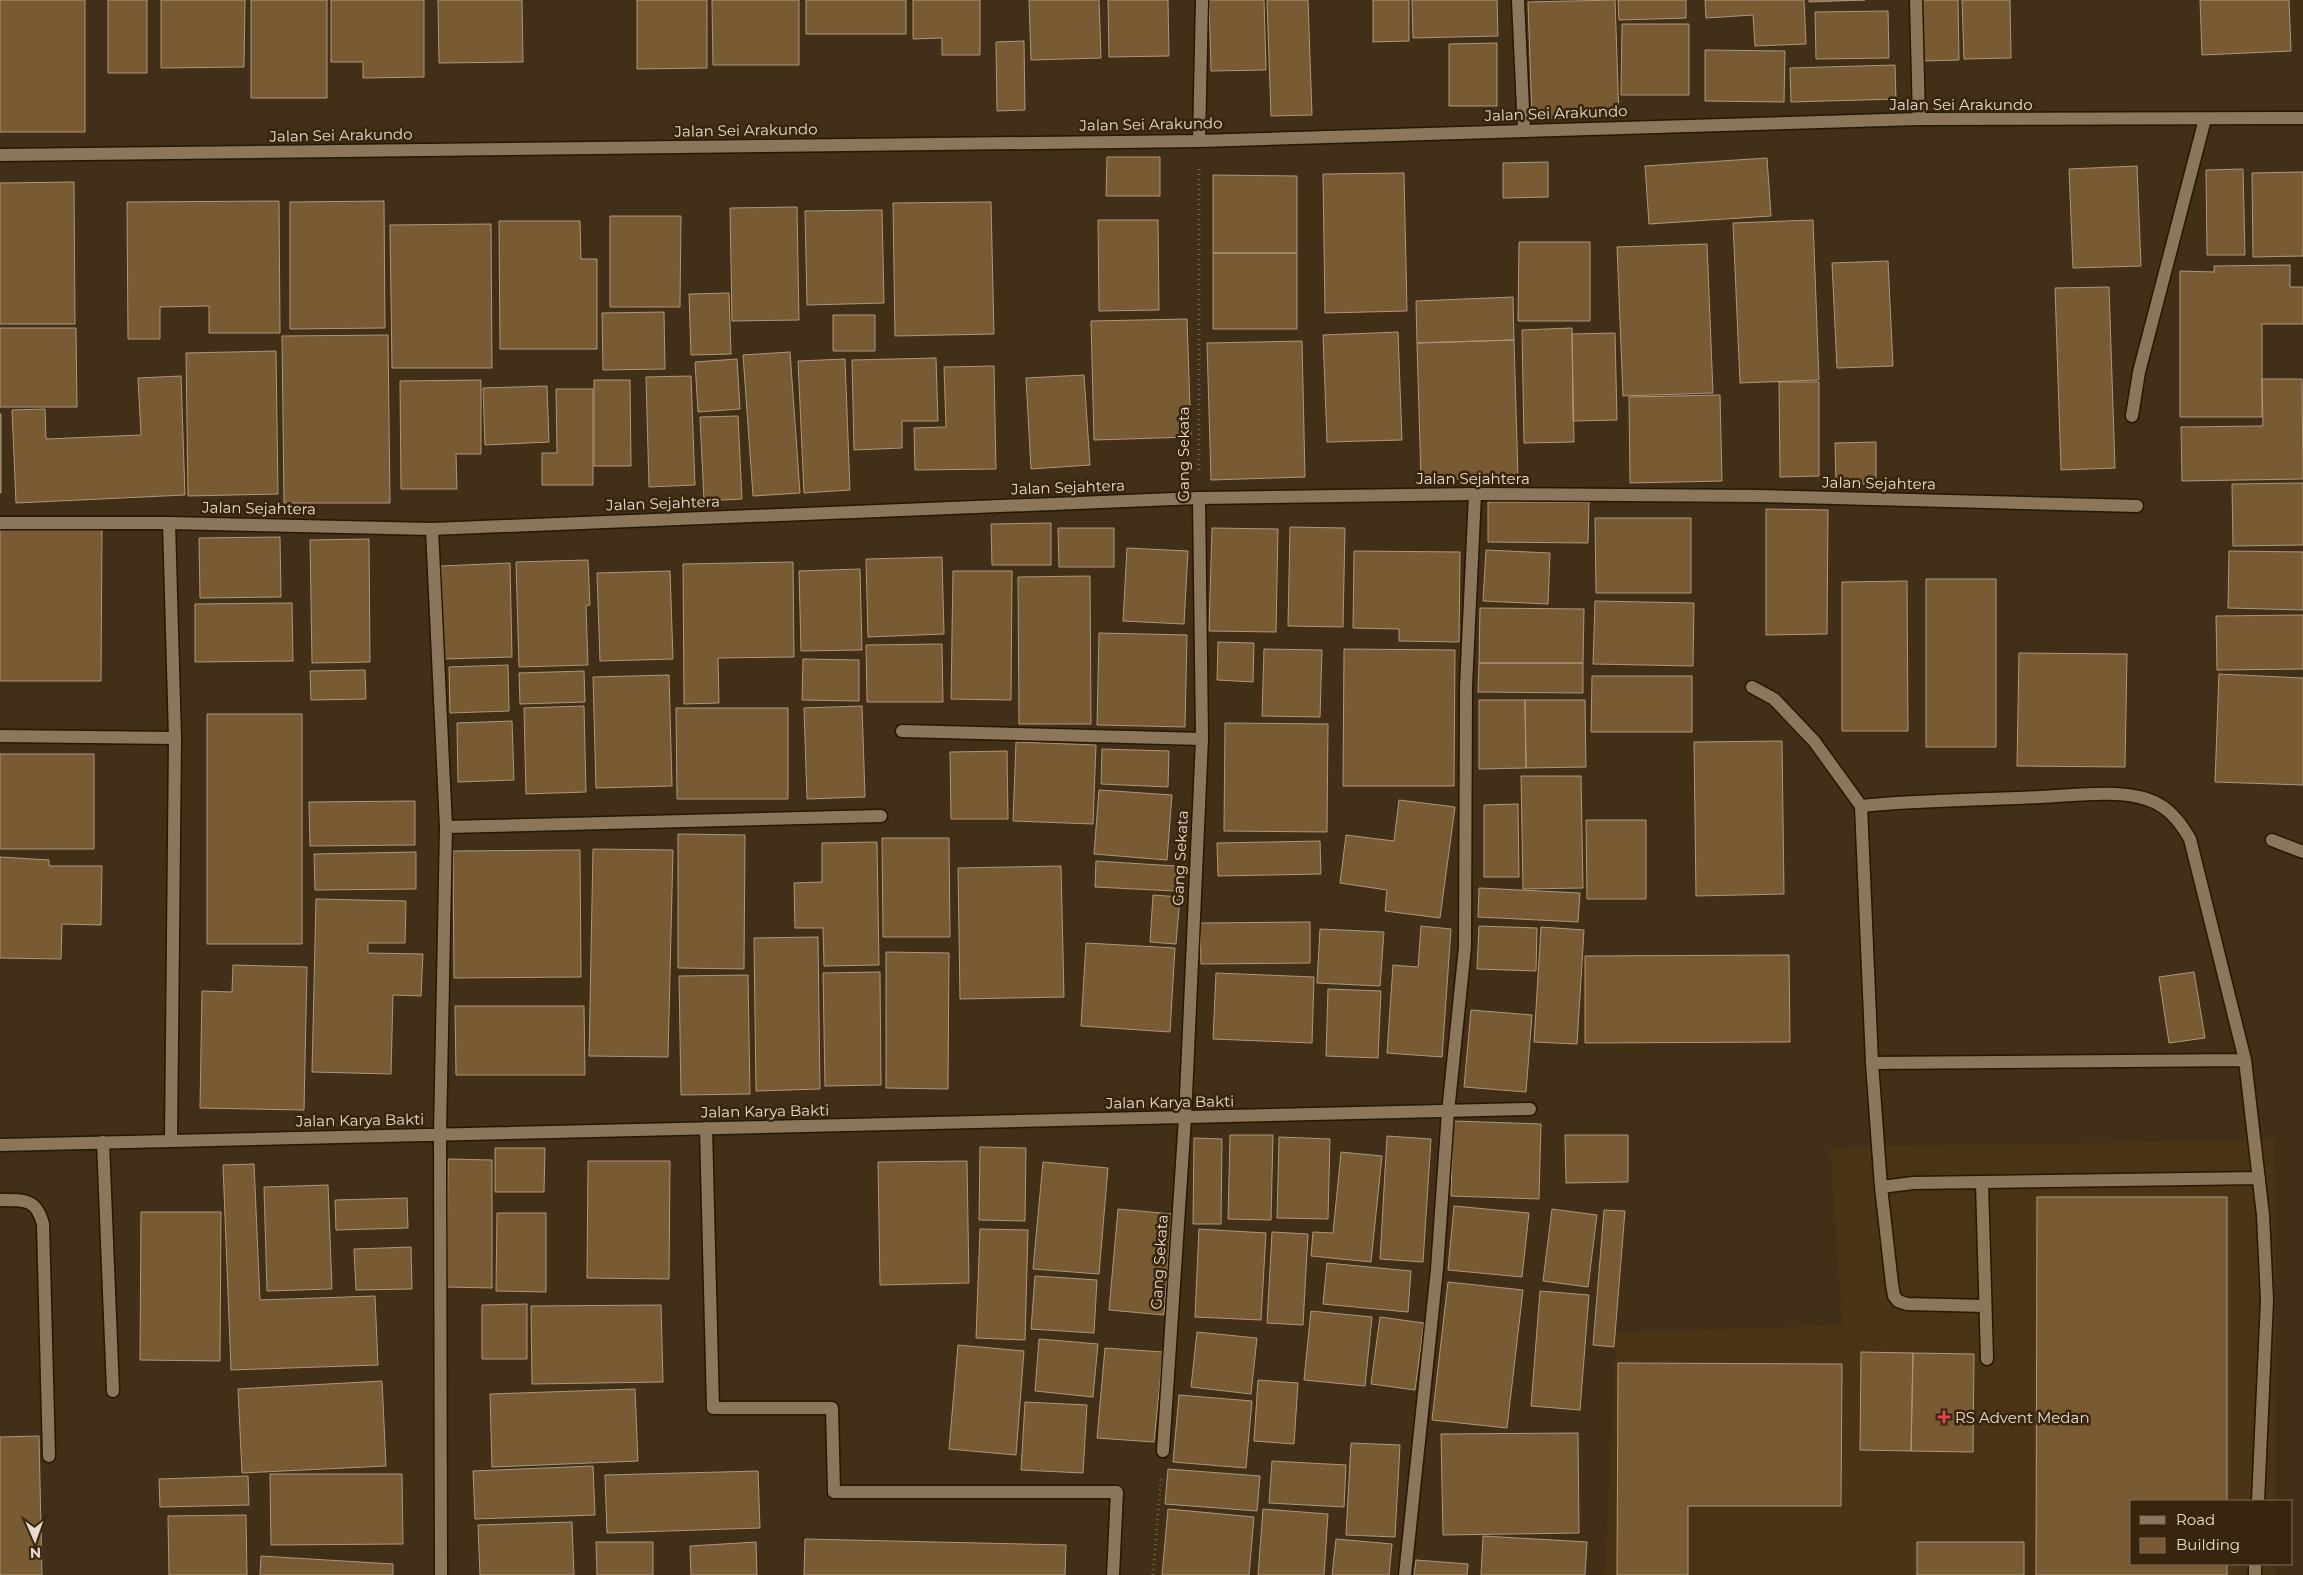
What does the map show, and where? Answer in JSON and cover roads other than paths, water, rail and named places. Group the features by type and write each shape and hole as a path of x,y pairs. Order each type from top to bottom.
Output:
{"street":[{"path":"1200,141 1202,0"},
{"path":"1518,0 1524,131"},
{"path":"1916,0 1919,120"},
{"name":"Jalan Sei Arakundo","path":"0,155 1200,141 1919,120 2303,118"},
{"path":"2132,416 2139,372 2205,119"},
{"path":"1405,1575 1437,1269 1448,1112 1465,947 1466,688 1475,494"},
{"name":"Jalan Sejahtera","path":"0,523 169,523 432,529 1199,498 1475,494 1757,496 2137,506"},
{"name":"Gang Sekata","path":"1163,1451 1185,1118 1202,739 1199,498"},
{"path":"169,523 175,738 171,1140"},
{"path":"432,529 446,827 440,1134 441,1575"},
{"path":"1752,687 1774,699 1814,741 1861,806 1872,1063 1881,1187 1894,1296 1898,1302 1908,1304 1985,1306"},
{"path":"902,731 1202,739"},
{"path":"0,736 175,738"},
{"path":"1861,806 1906,801 2102,794 2140,796 2168,809 2180,822 2190,839 2245,1060 2259,1178 2266,1260 2267,1300 2258,1500"},
{"path":"446,827 881,816"},
{"path":"2272,840 2303,852"},
{"path":"1872,1063 2245,1060"},
{"name":"Jalan Karya Bakti","path":"0,1145 1530,1109"},
{"path":"706,1128 713,1408 832,1408 834,1492 1117,1492 1113,1575"},
{"path":"103,1142 113,1391"},
{"path":"1881,1187 1912,1183 2259,1178"},
{"path":"1982,1182 1987,1359"},
{"path":"0,1200 22,1200 31,1203 39,1210 43,1224 49,1456"}],"place":[{"name":"RS Advent Medan","path":"1944,1417"}]}
